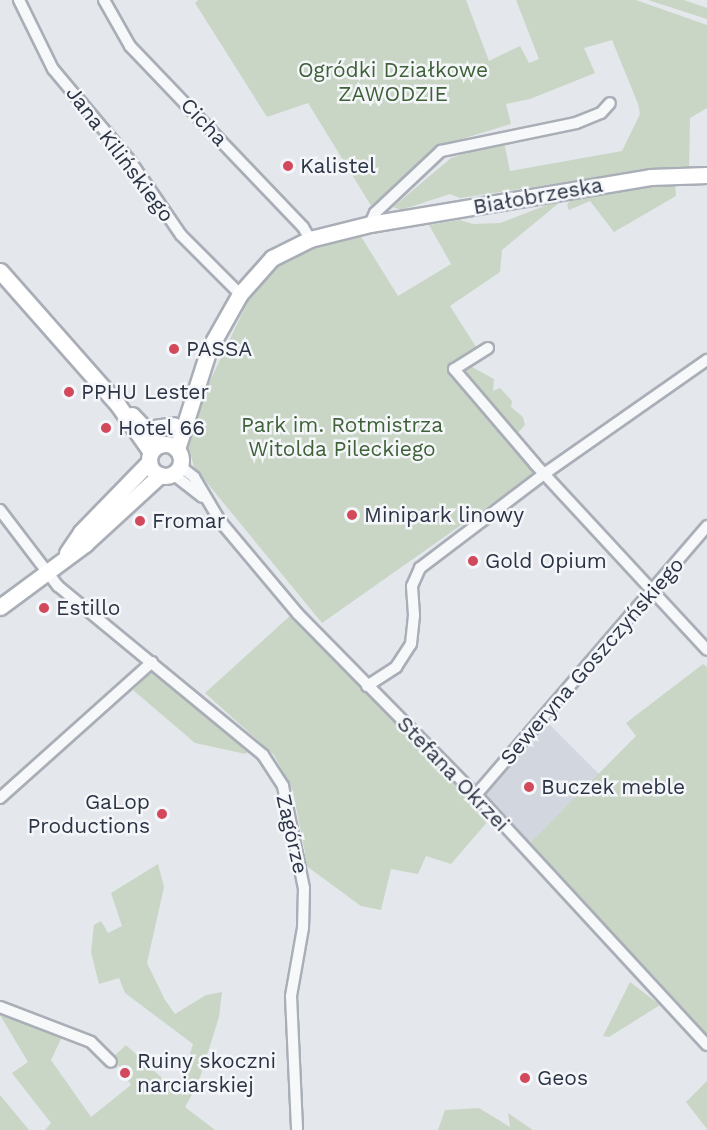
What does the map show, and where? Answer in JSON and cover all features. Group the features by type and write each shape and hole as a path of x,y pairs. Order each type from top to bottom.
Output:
{"street":[{"name":"Jana Kilińskiego","path":"19,0 53,69 131,162 181,235 240,294"},
{"name":"Cicha","path":"104,0 130,46 303,227 310,239"},
{"path":"370,224 375,213 441,152 576,123 602,112 610,103"},
{"name":"Białobrzeska","path":"161,450 193,390 209,349 240,294 272,258 310,239 370,224 650,177 707,175"},
{"path":"0,271 118,405 161,450 171,472"},
{"path":"488,348 454,369 544,474 707,650"},
{"path":"367,686 396,667 411,644 414,615 412,586 420,568 544,474 707,360"},
{"name":"Białobrzeska","path":"161,450 193,390"},
{"path":"118,405 147,429 161,450 171,472"},
{"path":"147,429 174,426"},
{"path":"65,555 81,532 161,450"},
{"path":"0,607 65,555 86,544 171,472"},
{"name":"Stefana Okrzei","path":"171,472 204,500 298,614 475,796 707,1045"},
{"name":"Zagórze","path":"0,510 58,586 263,755 283,786 304,888 303,928 291,996 297,1130"},
{"name":"Seweryna Goszczyńskiego","path":"475,796 707,526"},
{"path":"0,798 152,662"},
{"path":"0,1007 91,1042 111,1062"}],"shaded area":[{"path":"546,721 599,774 527,846 474,793"}],"green space":[{"name":"Ogródki Działkowe ZAWODZIE","path":"198,0 466,0 489,61 520,46 529,63 539,59 516,0 636,0 707,25 707,108 690,118 689,170 638,171 460,198 450,194 401,210 393,207 451,158 504,142 510,171 622,151 640,114 638,104 612,40 584,48 595,73 530,99 506,104 511,124 449,143 373,209 308,103 267,117 195,3"},
{"path":"648,0 684,0 707,8 707,19"},
{"path":"675,184 676,196 614,232 590,201 569,210 567,205 574,195"},
{"name":"Park im. Rotmistrza Witolda Pileckiego","path":"565,198 502,250 500,272 450,306 476,347 461,361 494,379 493,391 500,388 512,401 511,407 523,417 525,425 513,438 538,471 322,623 194,467 187,441 196,410 250,297 282,263 313,247 360,235 398,296 451,264 429,225 460,220 473,224 500,223"},
{"path":"291,615 489,820 451,864 426,856 418,874 391,869 381,910 361,906 301,862 305,853 293,791 274,755 205,693"},
{"path":"703,664 707,667 707,1045 525,848 636,736 626,723"},
{"path":"152,672 250,748 246,754 195,743 133,690"},
{"path":"158,864 164,887 147,963 165,1000 175,1014 206,995 222,992 219,1017 198,1084 185,1107 215,1130 45,1130 51,1123 12,1073 28,1062 0,1015 62,1037 51,1060 91,1117 131,1085 113,1057 126,1045 175,1090 182,1079 193,1044 125,993 119,978 99,984 91,952 94,925 101,921 108,933 122,926 111,893"},
{"path":"630,982 660,1005 609,1037 603,1036"},
{"path":"707,1081 707,1129 686,1102"},
{"path":"0,1095 29,1130 0,1130"},
{"path":"479,1108 510,1127 508,1113 533,1130 438,1130 445,1110"}],"place":[{"name":"Kalistel","path":"288,166"},
{"name":"PASSA","path":"174,349"},
{"name":"PPHU Lester","path":"69,392"},
{"name":"Hotel 66","path":"106,428"},
{"name":"Minipark linowy","path":"352,515"},
{"name":"Fromar","path":"140,521"},
{"name":"Gold Opium","path":"473,561"},
{"name":"Estillo","path":"44,608"},
{"name":"Buczek meble","path":"529,787"},
{"name":"GaLop Productions","path":"162,814"},
{"name":"Ruiny skoczni narciarskiej","path":"125,1073"},
{"name":"Geos","path":"525,1078"}]}
